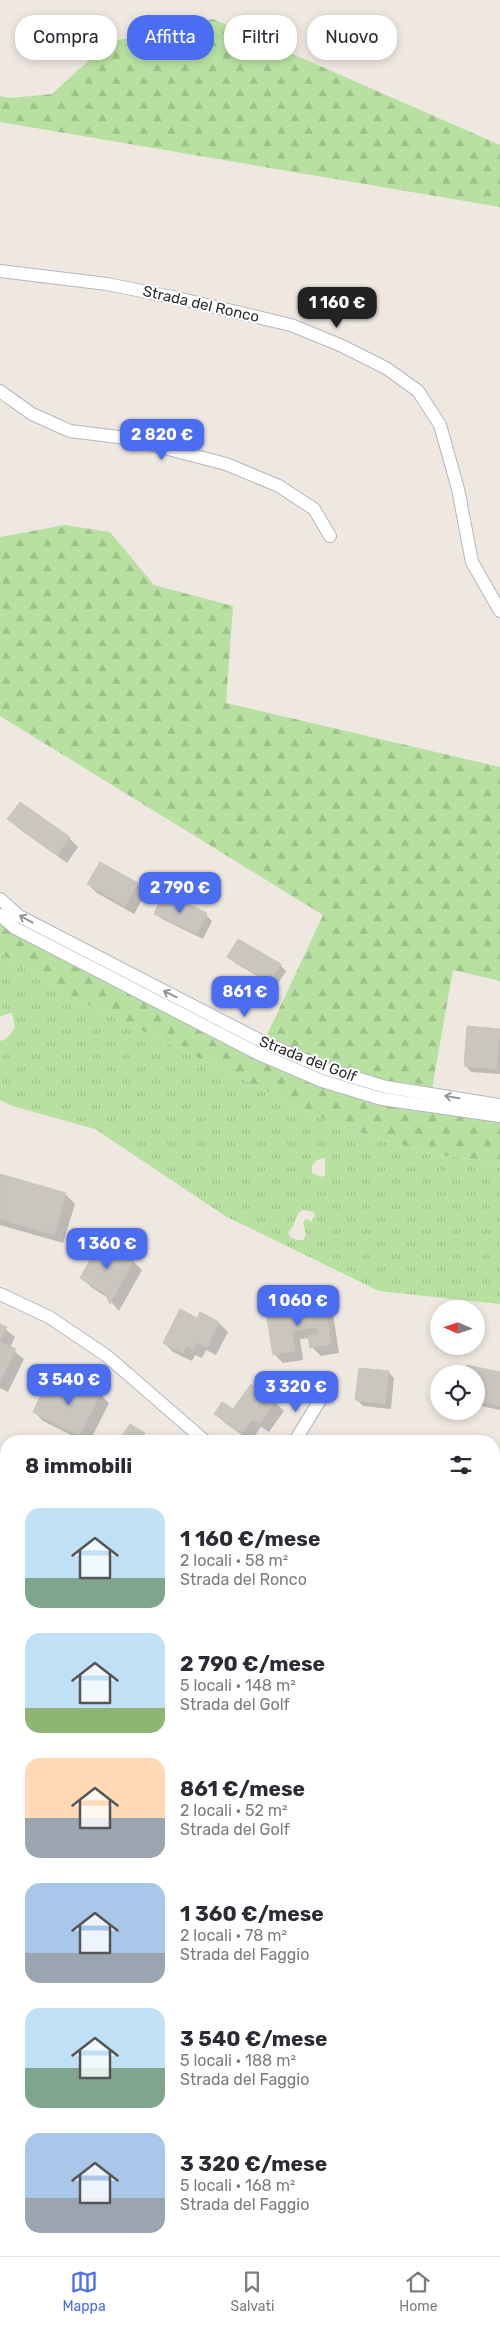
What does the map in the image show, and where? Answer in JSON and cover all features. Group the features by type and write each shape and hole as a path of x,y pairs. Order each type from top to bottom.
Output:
{"street":[{"name":"Strada del Ronco","path":"0,271 107,284 177,298 291,325 340,345 386,368 418,391 440,425 458,489 472,562 500,611"},
{"path":"0,391 32,414 70,431 126,438 226,464 279,486 314,509 330,536"},
{"name":"Strada del Golf","path":"0,900 20,916 246,1033 326,1069 386,1087 500,1105"},
{"name":"Strada del Golf","path":"0,915 15,928 259,1054 322,1081 382,1099 500,1116"},
{"path":"0,1294 49,1317 107,1356 198,1435"},
{"path":"299,1435 320,1400"}],"green space":[{"path":"214,19 224,24 224,60 297,60 297,56 500,145 500,207 0,122 0,96 9,98 52,94 89,60 117,60 117,40 127,38 127,60 214,60"},
{"path":"65,525 110,532 154,585 233,606 226,703 500,767 500,981 453,970 429,1106 500,1116 500,1163 432,1154 339,1126 66,994 0,953 0,915 258,1054 323,915 0,716 0,537"},
{"path":"0,953 66,994 339,1126 432,1154 500,1163 500,1304 485,1302 485,1300 463,1300 379,1291 225,1216 95,1129 12,1106 0,1100 0,1040 2,1041 10,1035 15,1027 12,1013 0,1016","holes":["325,1158 325,1175 321,1177 312,1173 312,1166 317,1160","302,1210 314,1212 315,1216 311,1221 306,1219 303,1222 306,1235 303,1240 290,1237 288,1232"]}],"building":[{"path":"20,802 70,837 58,855 7,819"},
{"path":"100,862 138,883 125,906 87,884"},
{"path":"164,893 207,913 197,934 154,914"},
{"path":"238,939 281,964 270,982 227,957"},
{"path":"467,1026 500,1029 496,1069 464,1066"},
{"path":"0,1174 66,1193 54,1235 0,1219"},
{"path":"101,1240 134,1260 110,1304 105,1293 80,1278"},
{"path":"325,1303 331,1344 310,1348 308,1336 318,1334 317,1327 292,1331 295,1351 273,1355 266,1312"},
{"path":"180,1309 197,1318 200,1312 219,1322 207,1347 197,1342 193,1350 186,1346 183,1353 163,1343"},
{"path":"0,1324 7,1327 0,1340"},
{"path":"0,1342 16,1349 0,1381"},
{"path":"359,1368 389,1371 385,1404 355,1400"},
{"path":"485,1369 500,1372 500,1406 485,1403"},
{"path":"68,1376 101,1393 80,1435 33,1412 44,1389 58,1396"},
{"path":"251,1384 275,1401 260,1424 252,1419 242,1433 214,1414 222,1402 233,1409"},
{"path":"130,1424 145,1433 144,1435 123,1435"}]}
